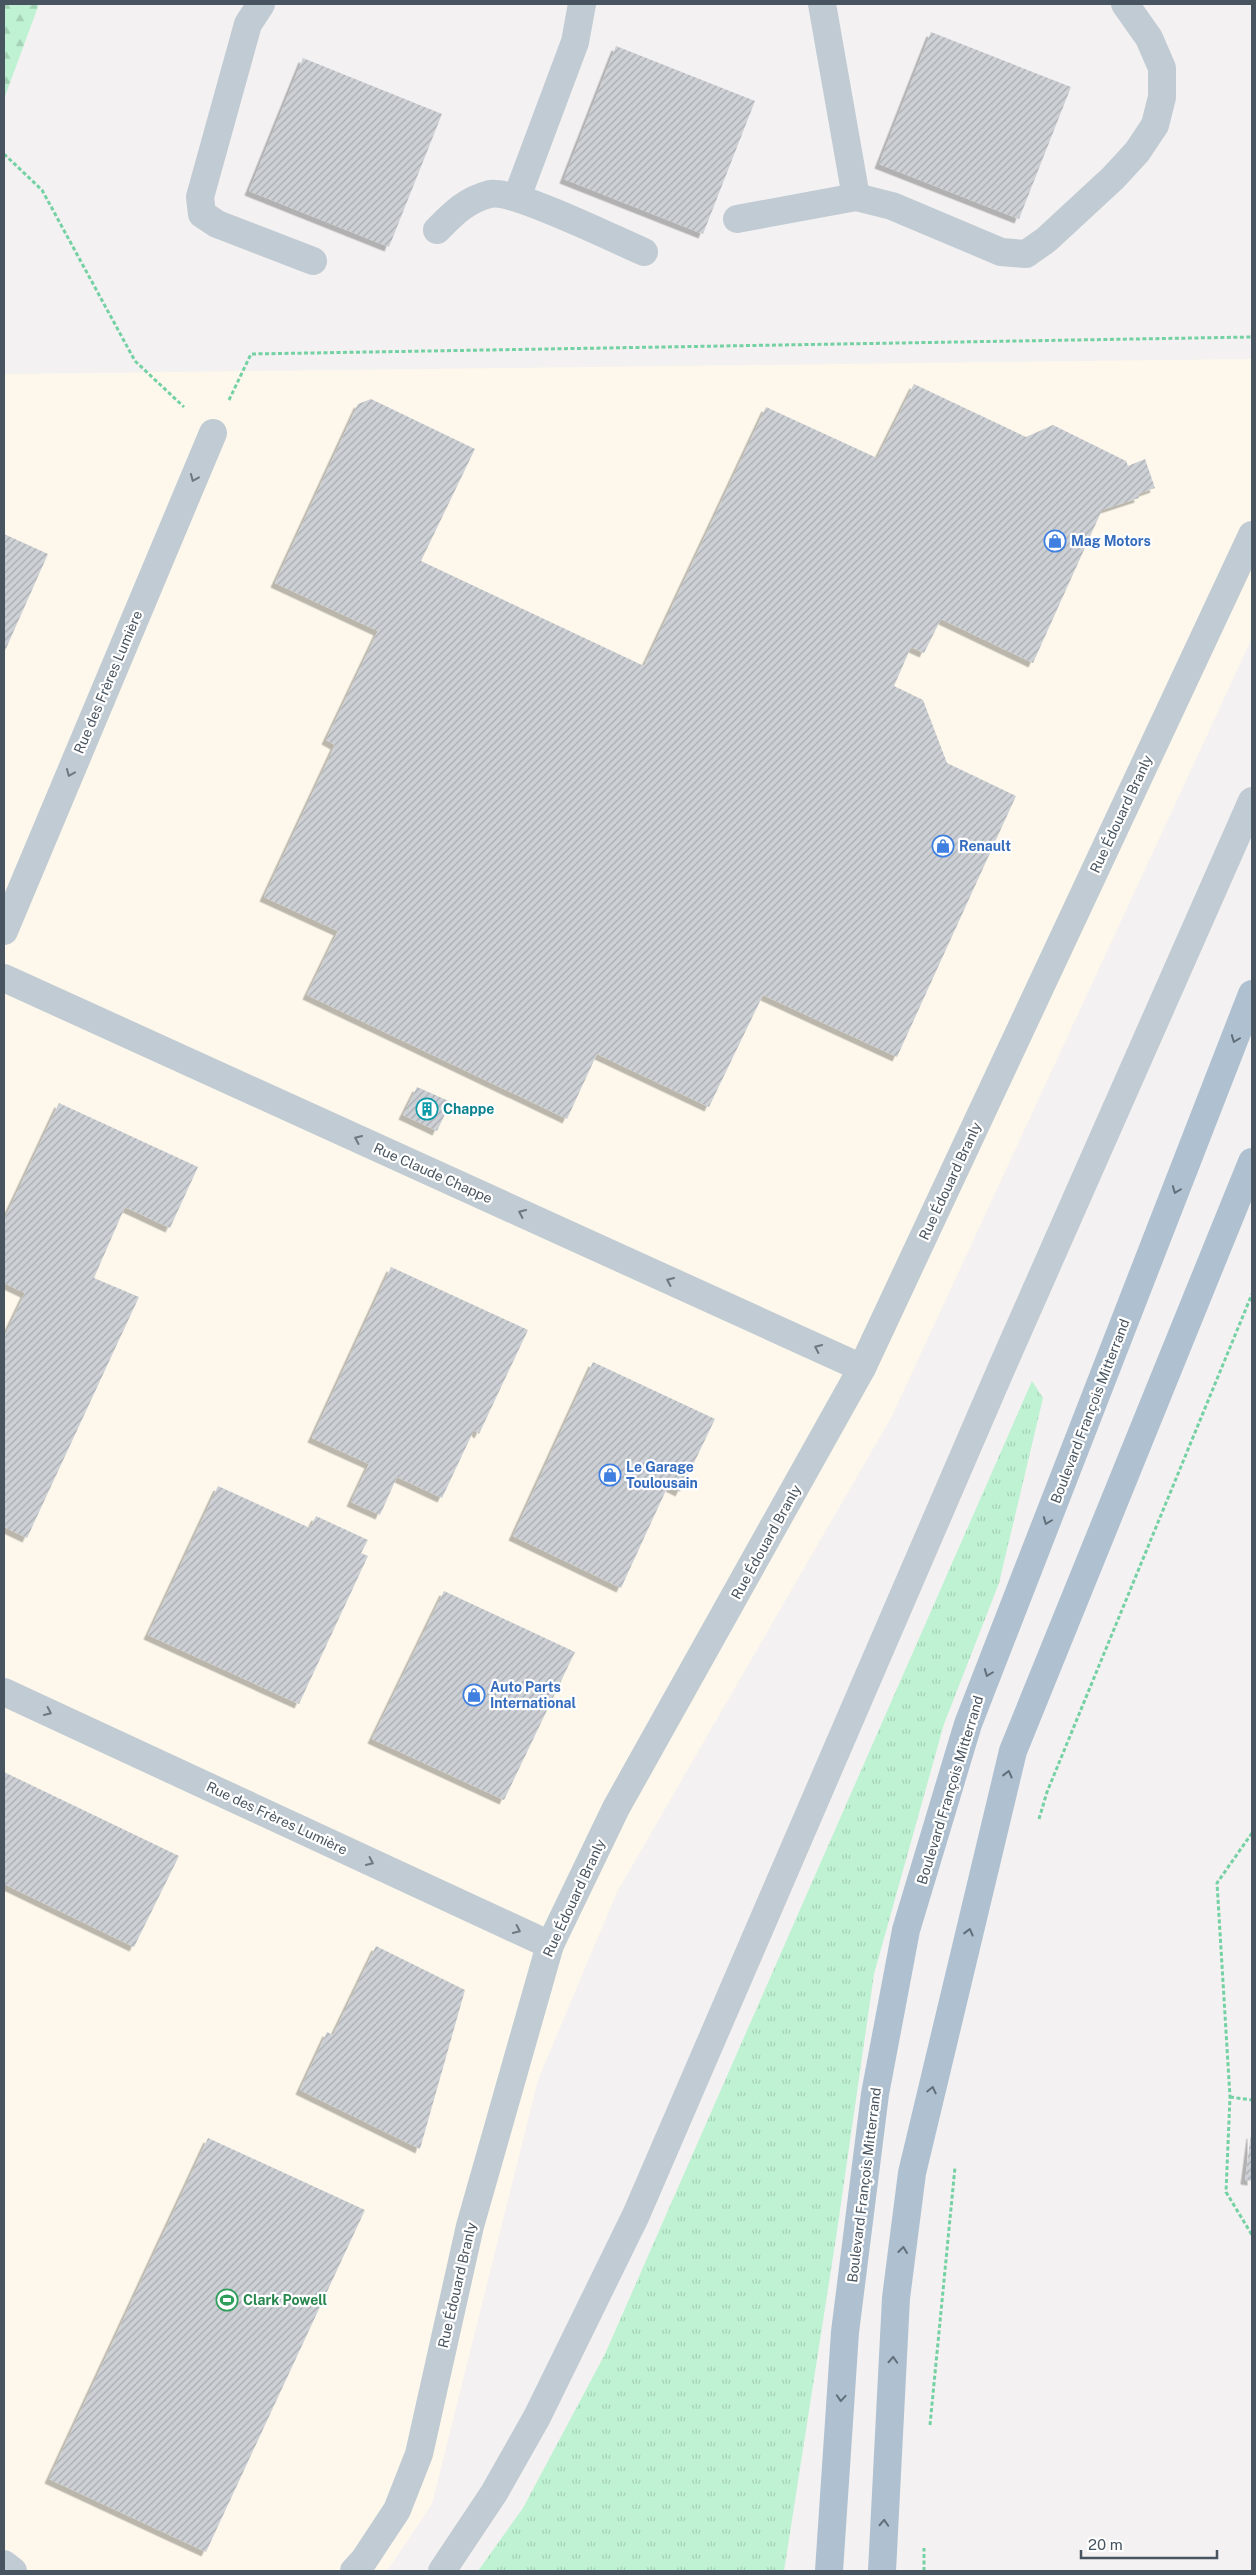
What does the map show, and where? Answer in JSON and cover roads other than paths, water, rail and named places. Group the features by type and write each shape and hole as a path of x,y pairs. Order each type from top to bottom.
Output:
{"main road":[{"name":"Boulevard François Mitterrand","path":"830,2571 845,2332 875,2094 906,1930 968,1724 1252,994"},
{"path":"882,2571 896,2298 912,2173 1013,1751 1252,1162"}],"street":[{"path":"261,4 248,24 200,197 202,214 216,224 313,261"},
{"path":"517,197 576,42 582,4"},
{"path":"822,4 856,197"},
{"path":"736,219 856,197 892,206 1001,252 1026,254 1046,240 1113,178 1138,152 1155,125 1162,98 1162,68 1149,38 1125,4"},
{"path":"437,230 465,202 492,194 517,197 644,252"},
{"name":"Rue des Frères Lumière","path":"4,931 213,433"},
{"name":"Rue Édouard Branly","path":"354,2571 364,2560 397,2510 419,2454 470,2226 550,1945 616,1808 862,1368 1252,535"},
{"path":"442,2571 494,2493 536,2417 636,2215 998,1377 1252,801"},
{"name":"Rue Claude Chappe","path":"4,978 862,1368"},
{"name":"Rue des Frères Lumière","path":"4,1692 550,1945"},
{"path":"4,2564 13,2571"}],"place":[{"name":"Mag Motors","path":"1055,541"},
{"name":"Renault","path":"943,846"},
{"name":"Chappe","path":"427,1109"},
{"name":"Le Garage Toulousain","path":"610,1475"},
{"name":"Auto Parts International","path":"474,1695"},
{"name":"Clark Powell","path":"227,2300"}]}
